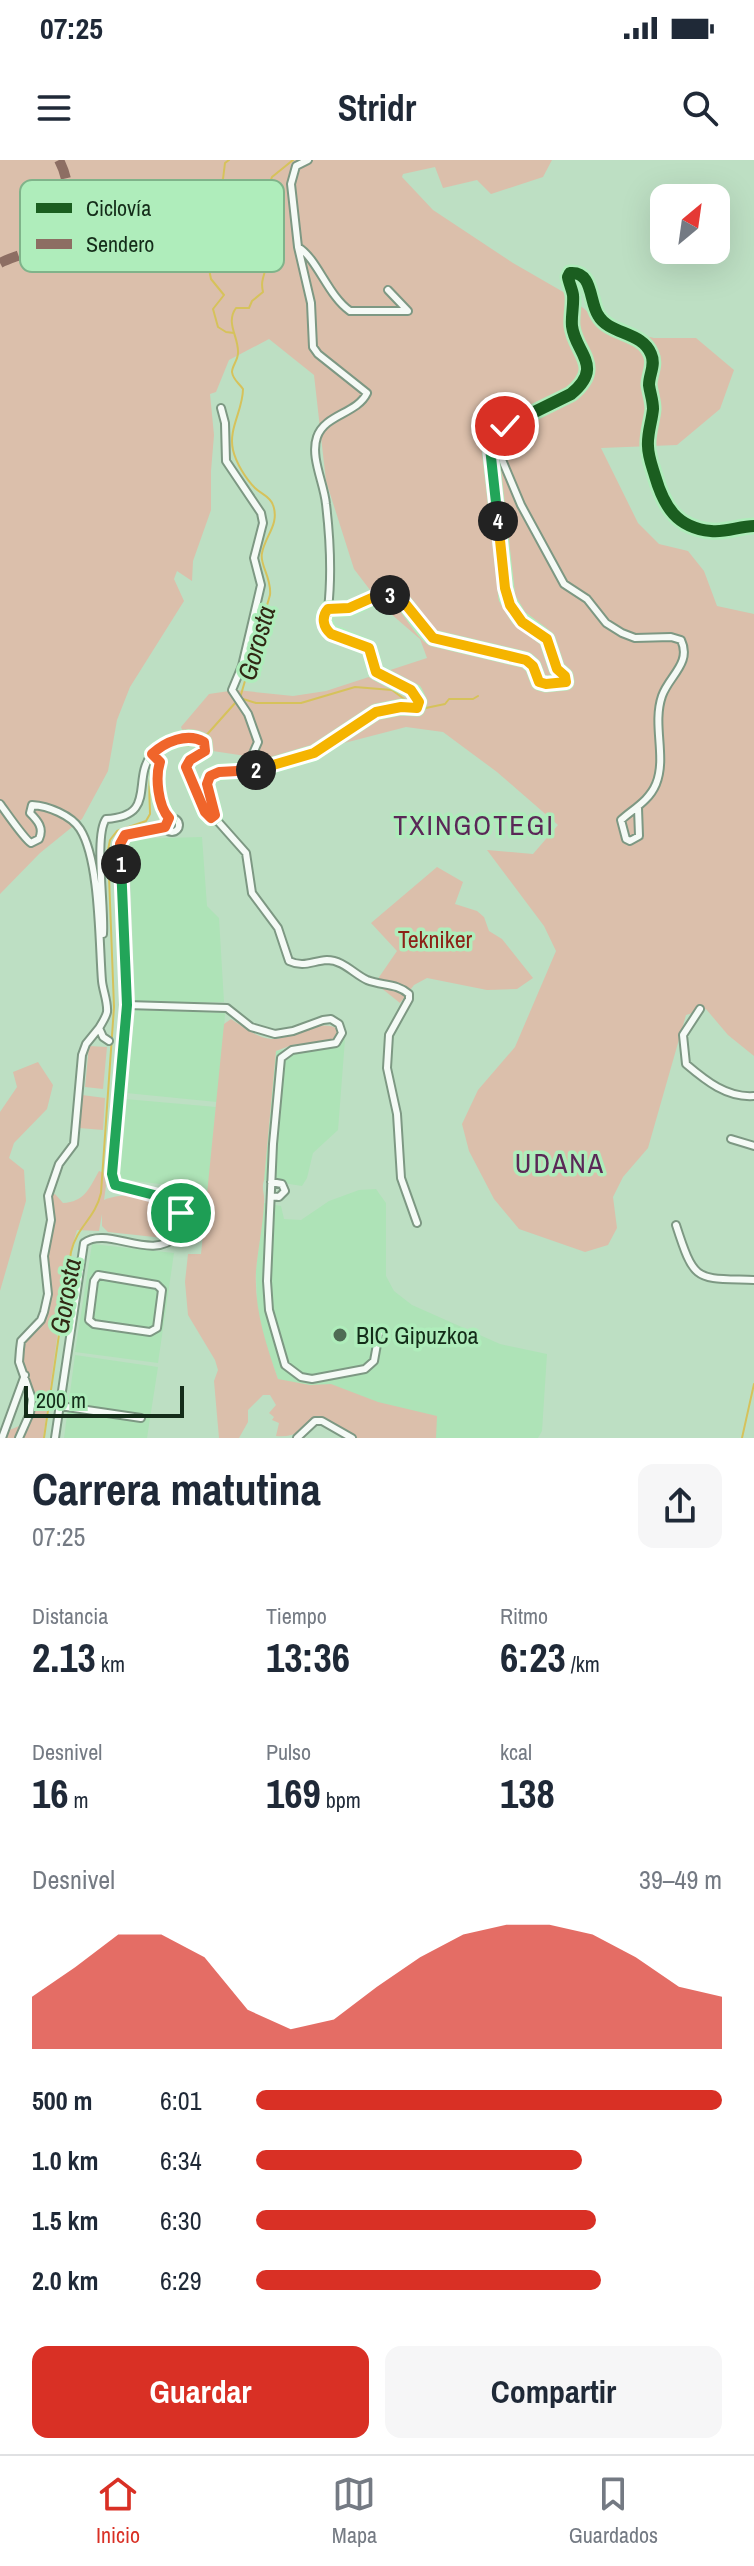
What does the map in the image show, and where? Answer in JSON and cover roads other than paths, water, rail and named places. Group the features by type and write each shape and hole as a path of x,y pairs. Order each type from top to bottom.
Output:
{"street":[{"path":"214,817 208,780 215,773 256,770 314,753 376,712 401,707 413,710 418,706 414,692 376,672 371,650 366,645 328,631 324,617 328,609 330,568 316,441 324,426 360,404 367,393 313,347 311,303 298,247 291,184 296,166 308,160"},
{"path":"298,247 306,252 333,294 350,311 408,311 388,290"},
{"path":"328,609 349,608 376,596 394,596 403,601 433,638 526,660 533,666 539,682 566,682 565,676 557,669 547,639 522,622 507,598 490,455 495,434 571,394 582,380 587,360 572,330 570,273 578,273 588,284 602,320 637,338 652,356 649,384 653,408 648,447 660,495 669,512 685,525 711,531 754,526"},
{"path":"221,408 225,423 226,461 256,504 263,523 254,558 261,585 242,666 232,690 248,714 258,742 251,758 232,773"},
{"path":"495,434 500,455 521,505 564,584 587,599 606,623 622,633 635,638 671,637 681,640 686,650 685,658 662,696 656,724 659,772 655,786 638,808 621,820 622,832 630,841 639,836 638,808"},
{"path":"101,942 104,918 100,844 102,824 106,819 127,816 139,804 144,789 145,765 170,741 202,740 205,751 190,760 186,767 208,816 214,817 246,853 252,893 278,928 289,961 302,966 327,960 336,962 367,980 401,987 409,994 389,1035 387,1068 399,1125 401,1178 417,1223"},
{"path":"55,1438 84,1243 94,1238 157,1246 168,1244 179,1233 183,1223 174,1200 115,1185 113,1181 127,1005 120,844 129,833 165,827 171,832 179,827 176,820 164,813 155,757"},
{"path":"0,804 18,824 24,840 31,843 39,839 41,830 30,813 32,805 62,814 81,831 88,847 94,883 102,983 107,1005 107,1014 82,1055 74,1144 59,1164 48,1196 51,1220 44,1256 48,1294 41,1320 21,1341 19,1362 32,1399 30,1413 19,1438"},
{"path":"165,827 169,818"},
{"path":"127,1005 227,1008 251,1027 275,1034 323,1020 331,1019 339,1024 342,1033 336,1043 292,1050 281,1058 271,1189 267,1281 269,1310 285,1365 301,1377 312,1379 365,1369 374,1361 379,1333 364,1334"},
{"path":"700,1009 683,1035 686,1064 730,1094 754,1096"},
{"path":"99,1028 109,1041"},
{"path":"731,1139 754,1146"},
{"path":"676,1225 686,1256 695,1270 719,1281 754,1280"},
{"path":"98,1275 157,1285 162,1290 157,1328 150,1332 94,1324 89,1320 92,1298 98,1275"},
{"path":"2,1438 25,1375"},
{"path":"60,1406 141,1418"},
{"path":"297,1438 315,1421 322,1421 352,1438"}],"waterway":[{"path":"222,180 225,163 229,160"},
{"name":"Gorosta","path":"271,180 293,160"},
{"path":"210,272 211,279 224,295 213,309 218,327 234,333"},
{"name":"Gorosta","path":"265,272 263,292 249,308 236,308 232,319 238,347 232,372 243,389 232,435 233,450 245,475 255,488 270,499 275,512 262,557 270,595 240,698 256,703 301,703 355,687 392,690 412,705"},
{"path":"421,709 445,704 449,699 473,699 478,696"},
{"name":"Gorosta","path":"203,739 236,702"},
{"name":"Gorosta","path":"44,1438 71,1252 101,1193 114,1007 110,840 117,831 146,821 150,814 152,769 160,754 167,749 198,743"},
{"path":"742,1438 754,1384"}],"place":[{"name":"BIC Gipuzkoa","path":"340,1335"}],"district":[{"name":"TXINGOTEGI","path":"474,825"},
{"name":"UDANA","path":"560,1163"}],"park label":[{"name":"Tekniker","path":"435,939"}]}
